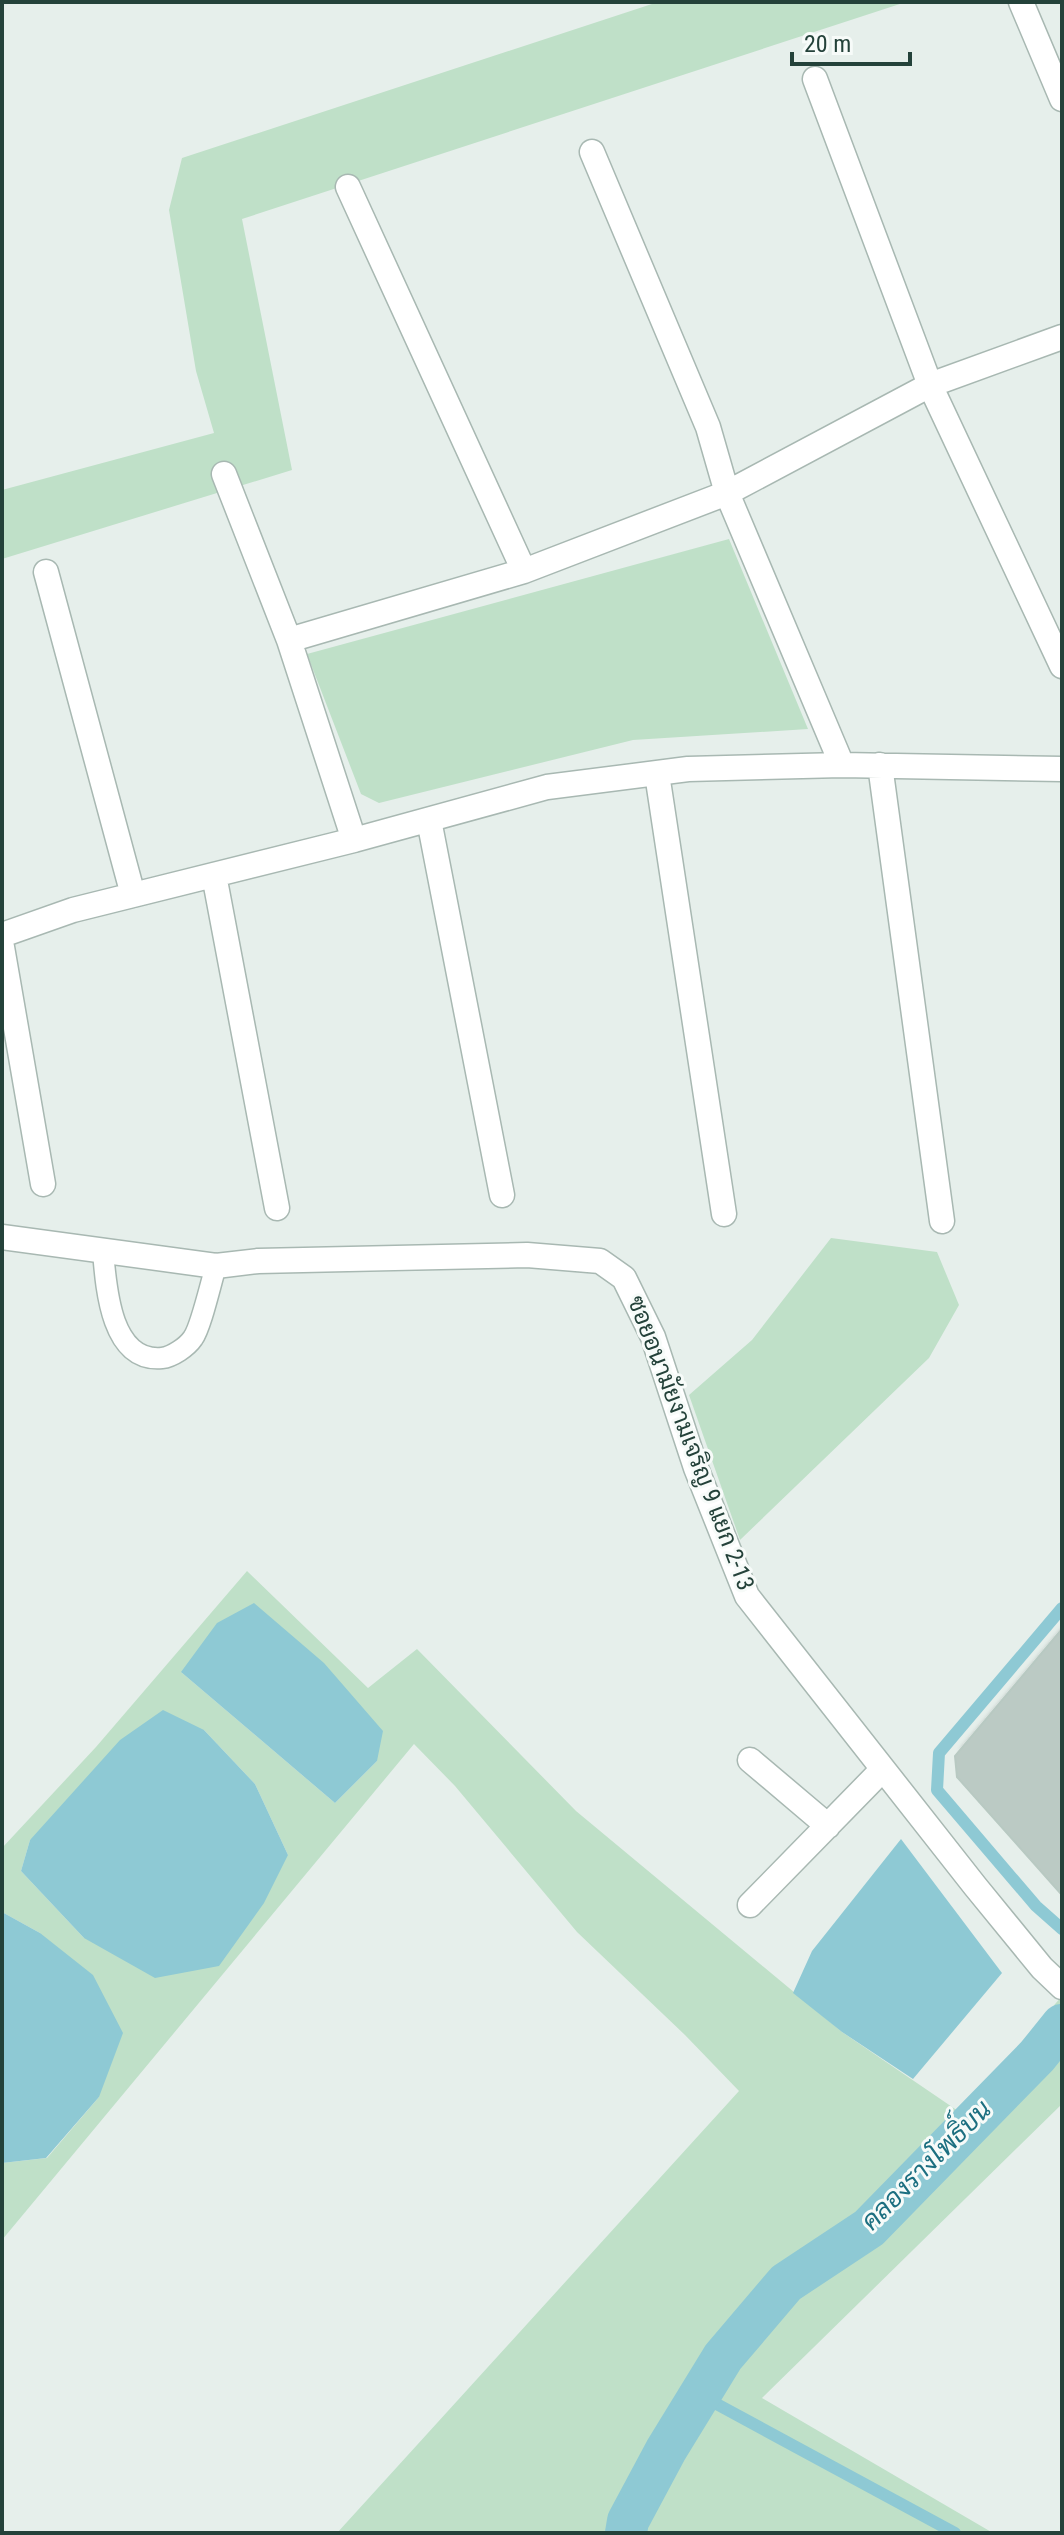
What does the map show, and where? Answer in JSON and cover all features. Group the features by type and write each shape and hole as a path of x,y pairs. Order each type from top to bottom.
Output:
{"street":[{"path":"1021,2 1062,99"},
{"path":"815,79 930,385 1062,666"},
{"path":"592,152 708,427 727,493 842,765"},
{"path":"348,187 524,571"},
{"path":"289,640 524,571 727,493 930,385 1062,337"},
{"path":"224,474 289,640 354,840"},
{"path":"46,572 133,895"},
{"path":"2,935 73,910 354,840 547,787 688,769 842,765 1062,769"},
{"path":"880,765 942,1221"},
{"path":"657,774 724,1214"},
{"path":"429,820 502,1195"},
{"path":"214,875 277,1208"},
{"path":"2,947 43,1184"},
{"name":"ซอยอนามัยงามเจริญ 9 แยก 2-13","path":"2,1237 216,1266 258,1261 527,1255 600,1261 615,1271 631,1287 653,1337 696,1468 747,1596 1042,1968 1062,1987"},
{"path":"750,1760 828,1826"},
{"path":"750,1905 883,1769"}],"lane":[{"path":"103,1251 107,1295 114,1318 128,1347 150,1359 171,1357 193,1338 216,1266"}],"green space":[{"path":"658,2 906,2 242,219 292,470 2,559 2,490 214,433 196,371 169,210 182,158"},
{"path":"729,539 808,729 633,740 379,803 361,794 307,654"},
{"path":"831,1238 937,1252 959,1305 929,1358 740,1540 689,1395 752,1340"},
{"path":"247,1571 368,1688 417,1649 576,1811 842,2032 961,2113 1062,1996 1062,2104 762,2398 993,2533 337,2533 739,2091 577,1932 455,1786 414,1744 2,2240 2,2163 47,2158 99,2097 40,1933 2,1912 2,1848 96,1747","holes":["181,1672 377,1761 335,1803","204,1730 255,1784 288,1855 84,1938 21,1871 30,1840"]}],"water":[{"path":"254,1603 324,1663 383,1731 377,1761 335,1803 181,1672 217,1623"},
{"path":"163,1710 204,1730 255,1784 288,1855 264,1903 219,1966 155,1978 84,1938 21,1871 30,1840 120,1740"},
{"path":"901,1839 1002,1973 913,2079 842,2032 793,1993 812,1951"},
{"path":"2,1912 40,1933 93,1975 123,2033 99,2097 46,2158 2,2163"}],"building":[{"path":"1062,1629 1062,1895 957,1777 955,1756"}],"waterway":[{"path":"1062,1608 939,1753 937,1790 1036,1906 1062,1929"},
{"name":"คลองรางโพธิ์บน","path":"626,2533 628,2521 666,2450 723,2357 786,2283 869,2228 1037,2056 1062,2025"},
{"path":"700,2395 955,2533"}]}
